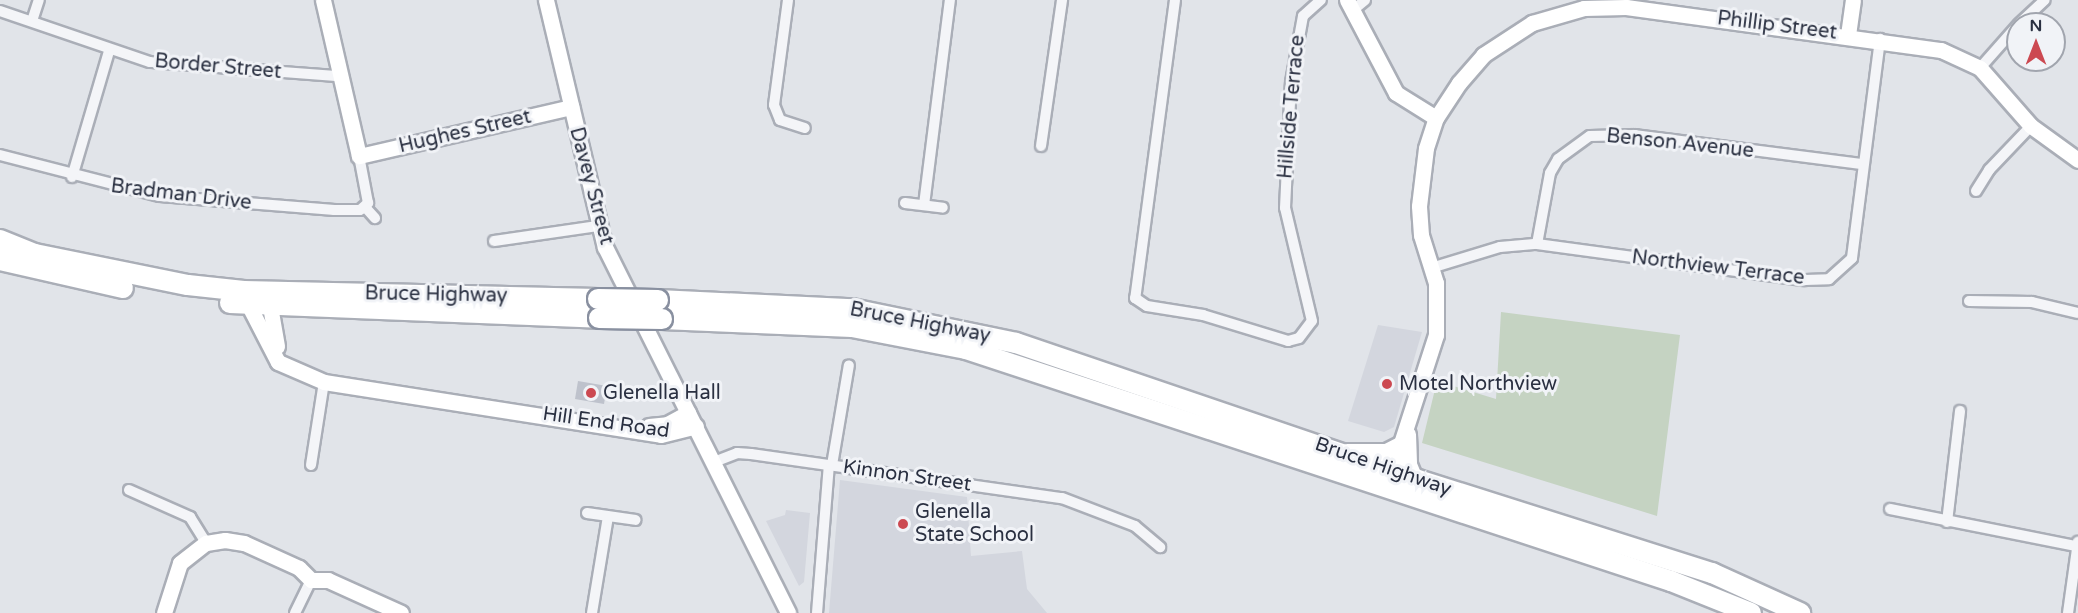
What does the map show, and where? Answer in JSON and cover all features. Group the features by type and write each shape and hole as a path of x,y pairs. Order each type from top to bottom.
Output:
{"highway":[{"name":"Bruce Highway","path":"0,240 35,254 123,275 246,298"},
{"name":"Bruce Highway","path":"0,260 132,290 246,298 660,310 852,327 966,349 1671,581 1751,613"},
{"path":"246,298 270,306"},
{"name":"Bruce Highway","path":"660,310 811,305 941,325 1016,343 1415,479 1712,573 1800,613"},
{"name":"Bruce Highway","path":"270,306 598,308"},
{"path":"1392,471 1403,486 1524,527 1559,546"}],"street":[{"path":"32,21 39,0"},
{"path":"323,0 337,76 368,196 365,207 375,218"},
{"name":"Davey Street","path":"546,0 598,226 692,420"},
{"path":"788,0 774,105 780,120 805,128"},
{"path":"924,205 950,0"},
{"path":"1041,146 1062,0"},
{"name":"Hillside Terrace","path":"1175,0 1134,287 1140,304 1203,315 1277,340 1299,338 1308,330 1310,310 1285,208 1284,156 1298,30 1303,16 1321,0"},
{"path":"1365,0 1349,6 1396,93 1436,118"},
{"path":"1848,35 1853,0"},
{"path":"2032,12 2045,0"},
{"name":"Phillip Street","path":"1408,428 1437,335 1437,292 1421,235 1419,196 1426,148 1436,118 1465,76 1507,37 1532,23 1584,8 1626,7 1880,39 1941,50 1980,68 2031,126 2078,160"},
{"name":"Border Street","path":"0,11 109,51 192,68 337,76"},
{"path":"1980,68 2006,38"},
{"name":"Northview Terrace","path":"1431,268 1500,247 1537,244 1805,280 1829,279 1852,258 1862,164 1880,39"},
{"path":"72,177 109,51"},
{"name":"Hughes Street","path":"358,156 571,107"},
{"path":"1976,191 1989,170 2031,126"},
{"name":"Benson Avenue","path":"1537,244 1550,173 1558,159 1590,136 1635,135 1862,164"},
{"name":"Bradman Drive","path":"0,155 117,189 206,201 334,210 365,207"},
{"path":"905,202 943,208"},
{"path":"494,241 598,226"},
{"name":"Hill End Road","path":"246,298 274,359 324,382 625,426 692,420 788,613"},
{"path":"1969,301 2032,302 2078,313"},
{"name":"Hill End Road","path":"270,306 276,345 309,377"},
{"path":"817,613 831,465 849,365"},
{"path":"311,465 324,382"},
{"path":"1947,522 1960,411"},
{"path":"1392,471 1400,444 1408,428"},
{"path":"1408,428 1409,464 1415,479"},
{"path":"1332,449 1381,452 1400,444"},
{"name":"Kinnon Street","path":"714,462 737,453 1062,498 1135,526 1160,547"},
{"path":"129,490 190,518 206,543"},
{"path":"1890,509 1947,522 2077,544 2068,613"},
{"path":"587,513 636,520"},
{"path":"592,613 608,516"},
{"path":"164,613 180,563 206,543 244,543 299,568 310,580 328,580 401,613"},
{"path":"295,613 310,580"}],"shaded area":[{"path":"1378,325 1422,332 1394,427 1384,432 1348,421"},
{"name":"Glenella State School","path":"840,480 967,497 971,556 1022,551 1027,589 1047,613 829,613"},
{"path":"786,510 810,513 804,582 799,586 766,521 785,515"}],"green space":[{"path":"1501,312 1680,335 1657,516 1422,443 1437,381 1496,399"}],"building":[{"name":"Glenella Hall","path":"578,381 607,386 604,404 575,399"}],"place":[{"name":"Motel Northview","path":"1387,384"},
{"name":"Glenella Hall","path":"591,393"},
{"name":"Glenella State School","path":"903,524"}]}
